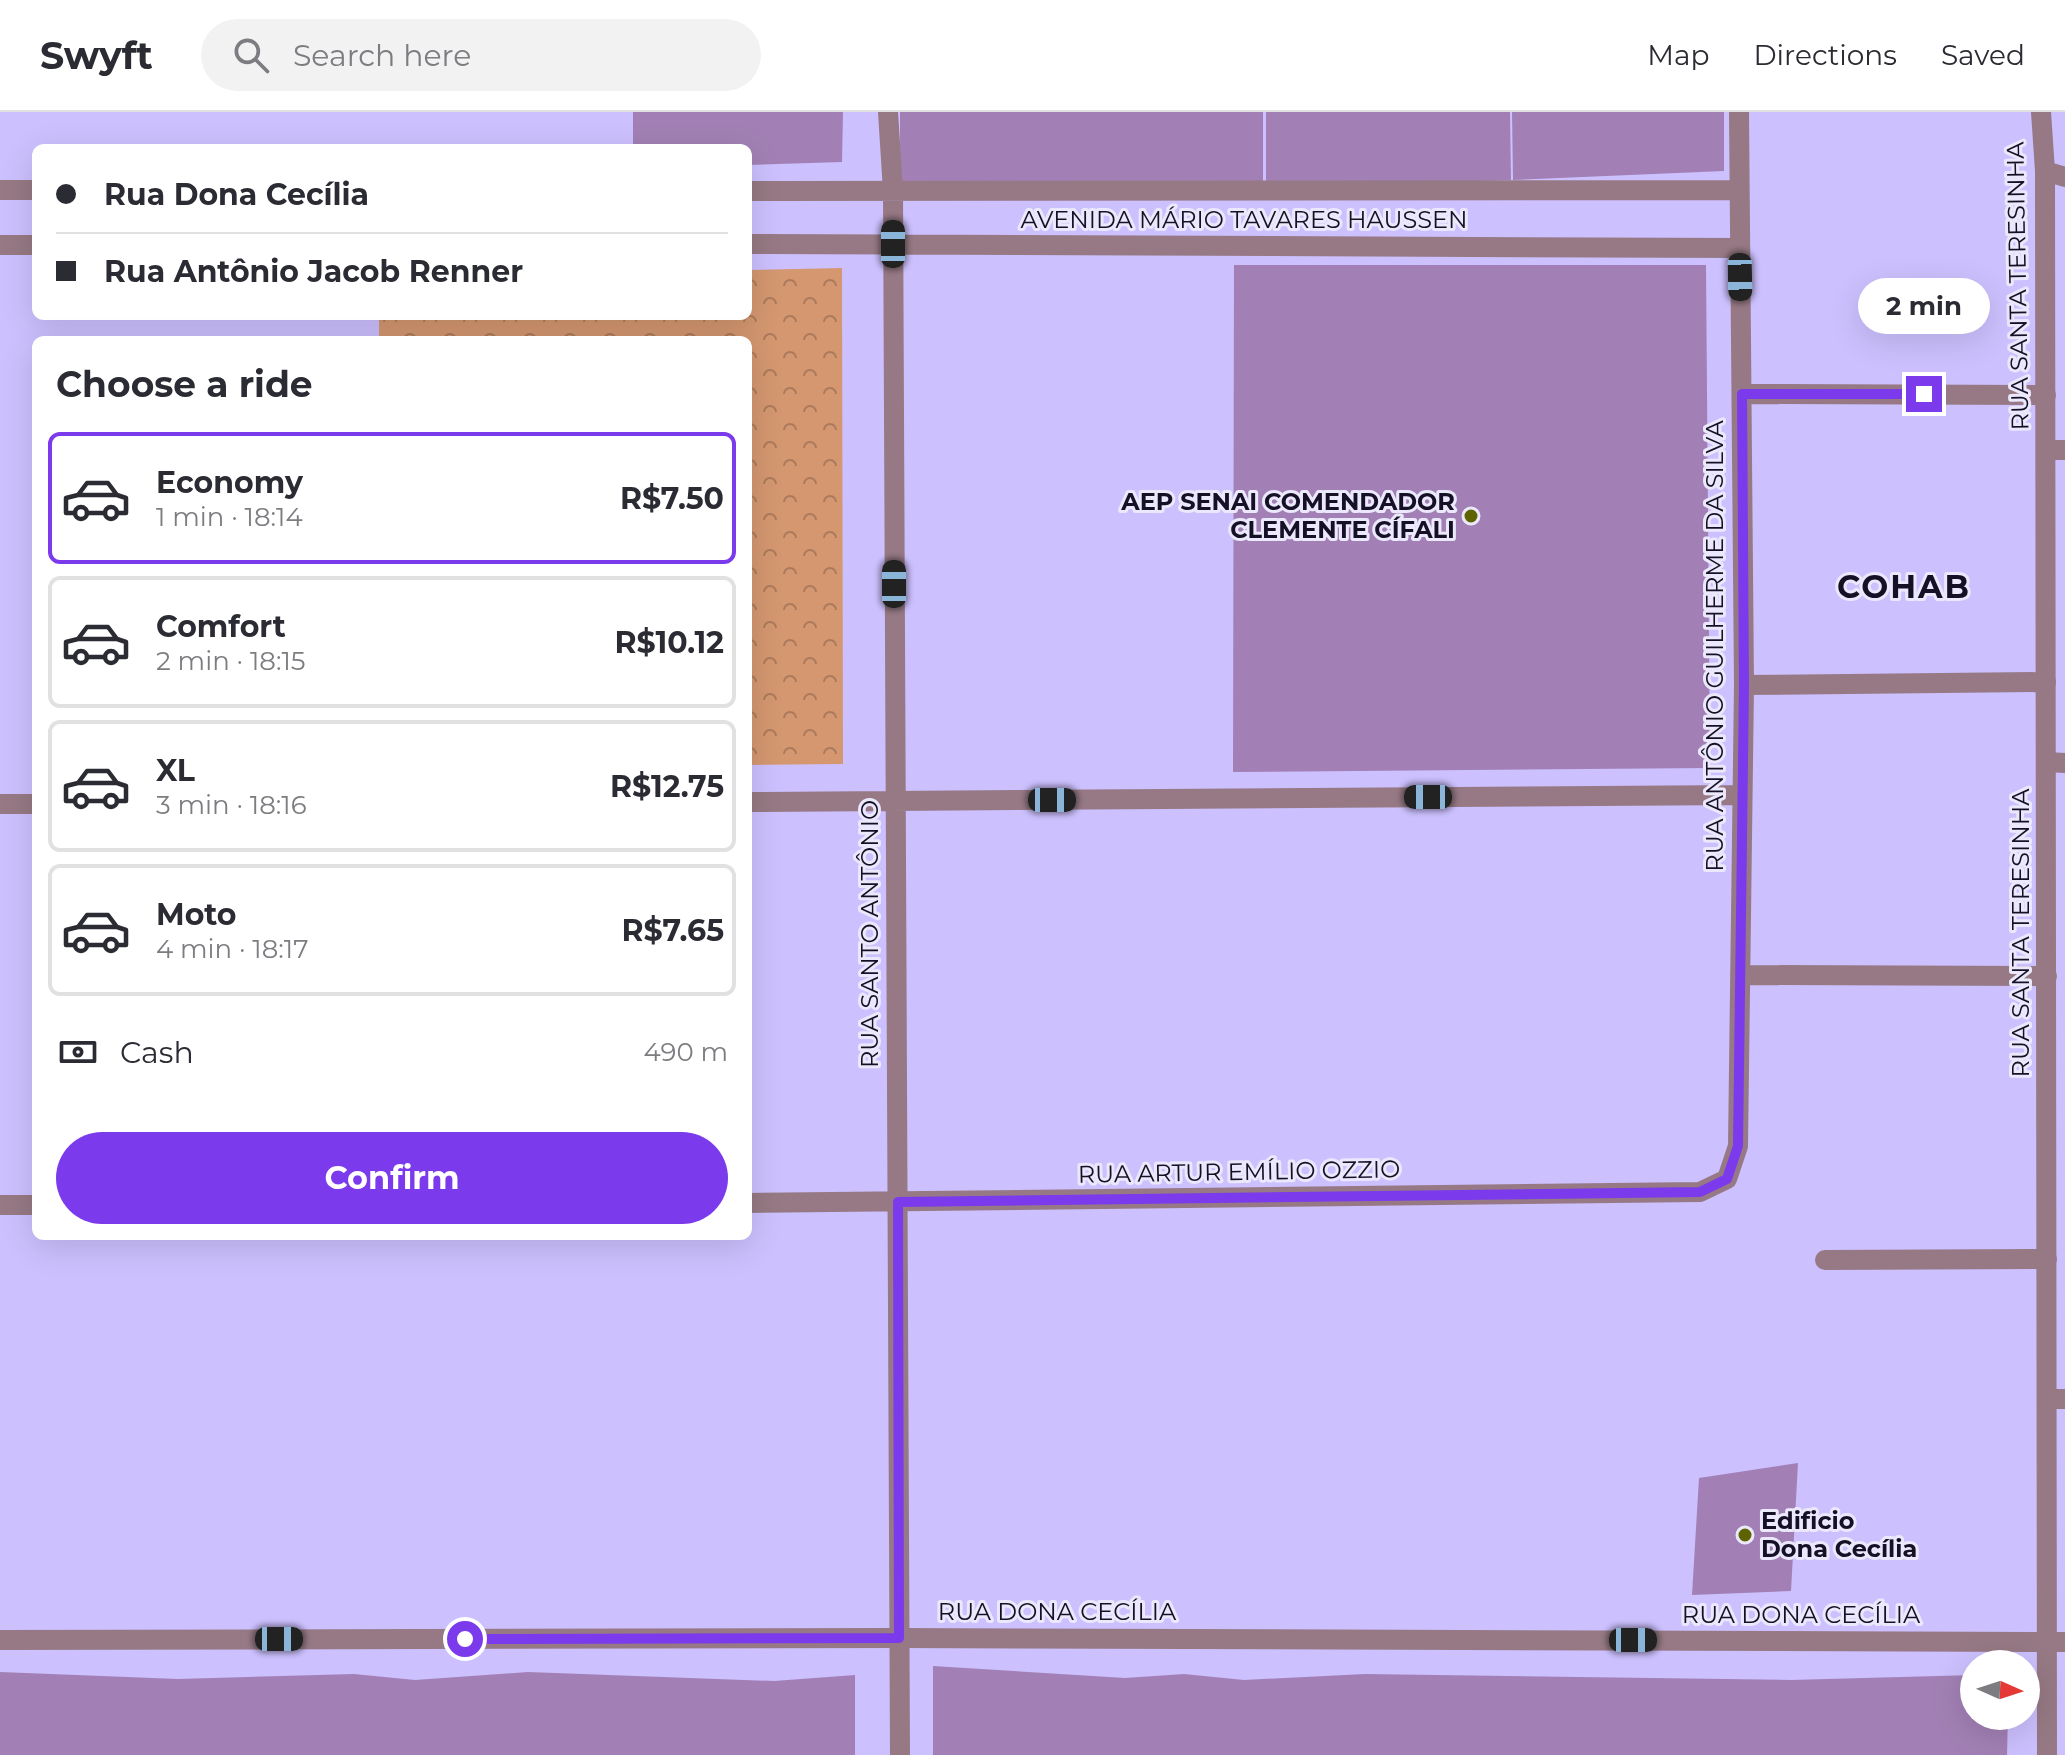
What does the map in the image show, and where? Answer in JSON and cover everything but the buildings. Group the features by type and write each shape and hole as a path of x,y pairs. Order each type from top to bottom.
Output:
{"street":[{"name":"RUA SANTO ANTÔNIO","path":"888,112 893,191 900,1755"},
{"name":"RUA ANTÔNIO GUILHERME DA SILVA","path":"1727,1179 1738,1146 1744,685 1739,112"},
{"name":"RUA SANTA TERESINHA","path":"2041,112 2055,174 2046,395 2055,450 2046,682 2056,762 2047,976 2047,1259 2056,1399 2056,1642 2047,1755"},
{"path":"0,190 32,190"},
{"name":"AVENIDA MÁRIO TAVARES HAUSSEN","path":"752,191 1739,190"},
{"name":"AVENIDA MÁRIO TAVARES HAUSSEN","path":"752,244 1740,248"},
{"path":"0,245 32,245"},
{"path":"1742,394 2046,395"},
{"path":"1744,685 2046,682"},
{"path":"752,802 1742,795"},
{"path":"0,804 32,804"},
{"path":"1740,975 2047,976"},
{"name":"RUA ARTUR EMÍLIO OZZIO","path":"752,1203 1700,1192 1727,1179"},
{"path":"0,1205 32,1205"},
{"path":"1825,1260 2047,1259"},
{"name":"RUA DONA CECÍLIA","path":"0,1640 899,1638 2056,1642"}],"green space":[{"path":"842,268 843,764 752,765 752,336 379,336 379,320 752,320 752,270"}],"place":[{"name":"AEP SENAI COMENDADOR CLEMENTE CÍFALI","path":"1471,516"},
{"name":"Edificio Dona Cecília","path":"1745,1535"}],"district":[{"name":"COHAB","path":"1904,587"}],"route":[{"path":"465,1639 899,1638 898,1202 1700,1192 1727,1179 1738,1146 1744,685 1742,394 1924,394"}]}
